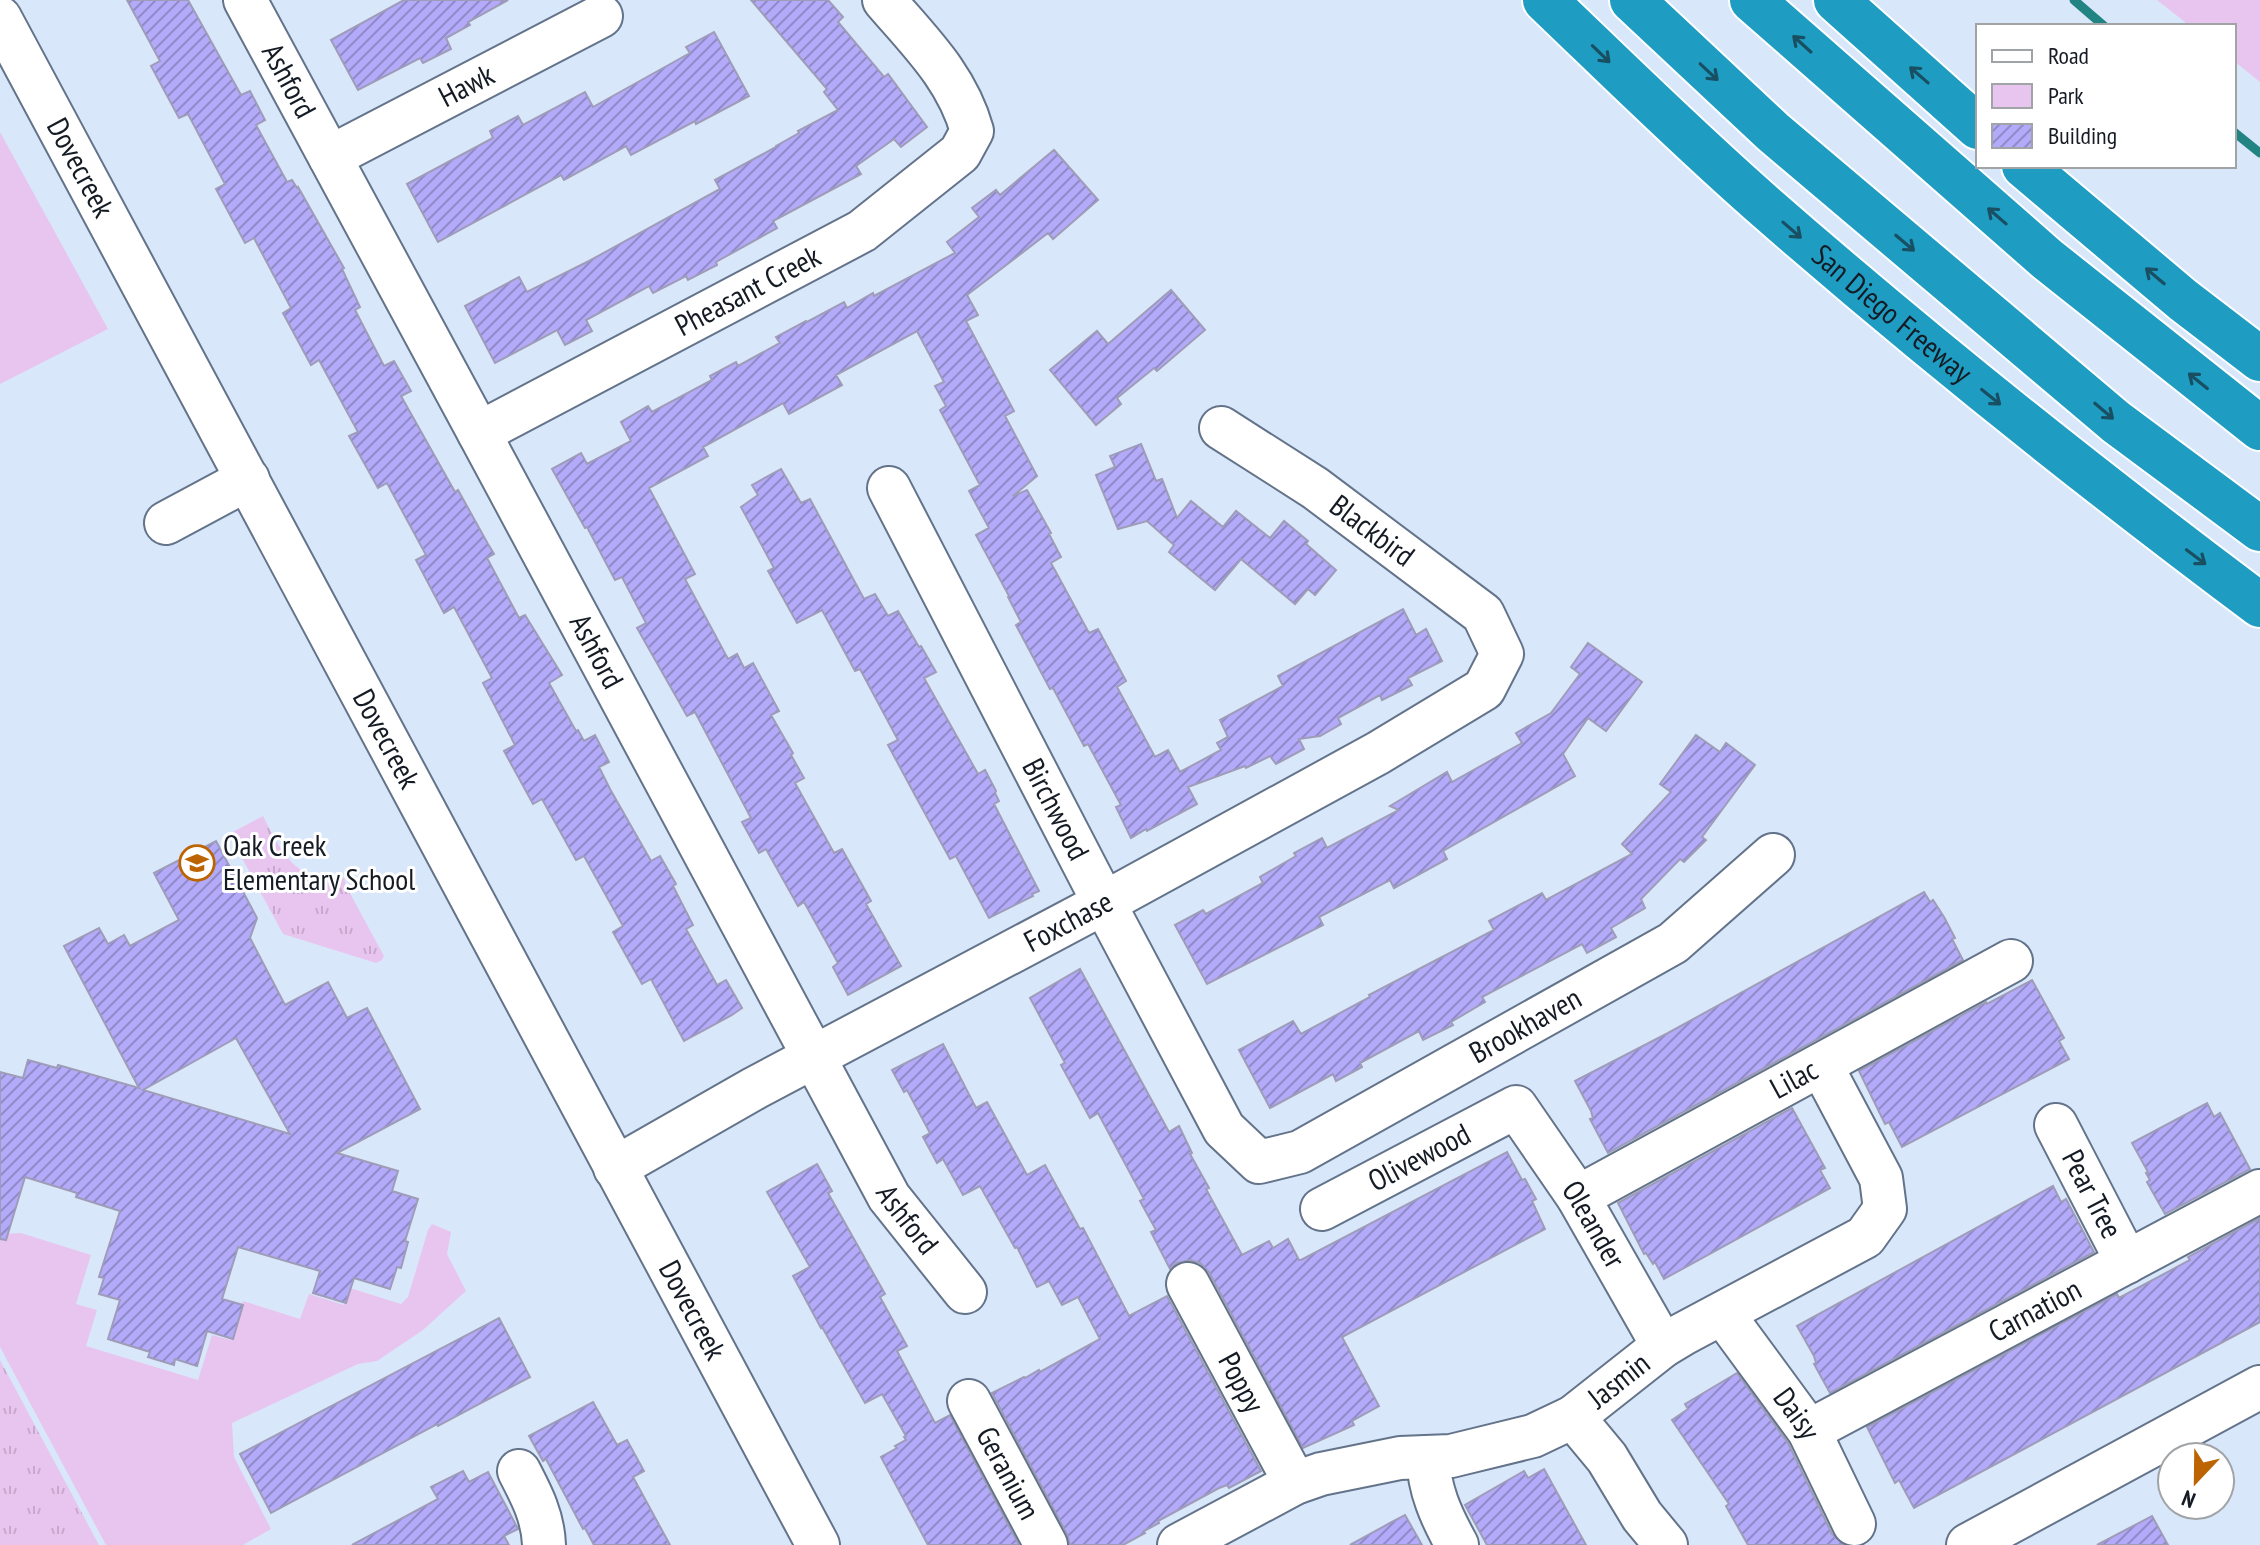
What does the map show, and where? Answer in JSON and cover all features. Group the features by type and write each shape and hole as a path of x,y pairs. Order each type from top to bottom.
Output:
{"highway":[{"name":"San Diego Freeway","path":"1545,0 1759,201 1933,351 2127,506 2260,605"},
{"path":"1632,0 1773,132 2116,422 2260,529"},
{"path":"1752,0 2047,259 2260,428"},
{"path":"1836,0 1976,125"},
{"path":"2026,168 2183,300 2260,359"}],"street":[{"name":"Ashford","path":"245,0 889,1197 965,1292"},
{"name":"Pheasant Creek","path":"479,433 862,231 960,153 972,131 967,110 952,81 884,0"},
{"name":"Hawk","path":"330,157 601,16"},
{"name":"Dovecreek","path":"0,18 818,1545"},
{"name":"Blackbird","path":"1221,428 1315,488 1483,614 1502,654"},
{"path":"166,523 248,479"},
{"name":"Birchwood","path":"889,488 1224,1129 1259,1162"},
{"name":"Foxchase","path":"615,1168 814,1057 1378,753 1484,689 1502,654"},
{"name":"Brookhaven","path":"1259,1162 1300,1152 1673,943 1773,855"},
{"name":"Lilac","path":"1578,1197 2011,961"},
{"name":"Jasmin","path":"1179,1545 1295,1483 1321,1474 1400,1458 1451,1456 1533,1436 1573,1417 1663,1346 1865,1237 1885,1209 1881,1178 1821,1065"},
{"name":"Oleander","path":"1516,1107 1578,1197 1663,1346"},
{"name":"Olivewood","path":"1322,1209 1516,1107"},
{"name":"Pear Tree","path":"2056,1125 2127,1262"},
{"name":"Carnation","path":"1809,1431 2260,1191"},
{"name":"Poppy","path":"1188,1284 1295,1483"},
{"name":"Daisy","path":"1723,1314 1809,1431 1854,1524"},
{"path":"1968,1545 2260,1387"},
{"name":"Geranium","path":"969,1401 1046,1545"},
{"path":"1573,1417 1607,1458 1642,1516 1666,1545"},
{"path":"1428,1457 1429,1480 1441,1514 1457,1545"},
{"path":"519,1471 538,1506 544,1545"}],"green space":[{"path":"2157,0 2260,0 2260,82 2236,63 2236,24 2187,24"},
{"path":"0,132 108,329 0,384"},
{"path":"263,816 284,853 302,871 328,879 344,878 384,956 382,960 376,963 283,934 229,834"},
{"path":"432,1224 451,1232 447,1254 466,1291 423,1330 377,1361 358,1364 232,1423 234,1457 271,1529 243,1545 106,1545 0,1347 0,1234 21,1233 91,1255 76,1304 97,1310 86,1346 198,1380 212,1335 231,1340 243,1301 300,1319 309,1294 344,1305 350,1288 401,1304 408,1297"},
{"path":"0,1360 99,1545 0,1545"}],"building":[{"path":"127,0 188,0 241,95 250,91 265,120 256,125 287,182 292,180 298,187 344,268 360,307 355,310 384,366 394,361 411,391 401,396 494,554 487,558 519,618 525,615 562,675 549,683 584,741 595,735 609,762 599,767 610,789 651,861 660,856 676,884 673,886 693,925 686,929 717,985 726,980 742,1008 732,1015 684,1041 651,979 642,984 613,932 623,926 584,856 576,860 542,799 533,804 504,751 515,745 483,683 492,678 454,607 444,613 416,560 426,555 387,483 378,488 349,436 358,432 319,360 311,365 283,313 291,308 254,238 245,243 216,189 225,184 188,114 179,118 151,66 160,61"},
{"path":"404,0 508,0 446,38 451,49 423,63 420,58 358,90 331,40"},
{"path":"751,0 828,0 843,17 838,22 884,77 888,74 927,127 901,147 894,139 856,166 861,174 773,221 777,228 716,262 717,265 653,293 649,286 586,320 592,331 565,345 557,330 495,363 465,306 519,277 527,292 589,261 720,189 715,180 838,110 824,92 827,89"},
{"path":"714,32 749,96 631,155 626,146 564,180 561,175 438,242 407,184 493,138 490,131 518,116 523,125 585,92 593,107 690,53 686,47"},
{"path":"1054,150 1098,200 1053,239 1048,233 967,295 978,315 966,321 1014,411 1005,416 1037,476 1013,496 1027,490 1051,533 1061,557 1051,563 1089,633 1098,629 1126,681 1117,687 1155,757 1168,750 1180,772 1221,750 1217,743 1228,737 1220,720 1283,686 1278,676 1403,609 1416,635 1426,629 1442,661 1408,678 1412,685 1382,700 1380,695 1338,718 1341,724 1320,736 1299,739 1304,749 1276,764 1270,756 1246,768 1188,787 1197,804 1131,838 1116,807 1121,805 1088,744 1084,746 1053,688 1050,689 1016,625 1021,622 1009,596 976,535 989,528 969,491 980,485 940,410 946,406 935,386 944,382 917,331 836,375 842,385 789,414 783,403 703,447 708,456 649,488 695,574 685,579 728,659 737,654 744,668 753,663 779,711 771,715 804,778 795,783 834,853 842,849 871,901 866,904 901,966 848,995 833,967 838,963 804,902 798,906 766,849 759,853 742,822 751,818 695,712 687,716 637,628 646,623 622,577 615,580 552,469 581,453 587,464 631,441 621,422 648,406 652,412 712,380 710,376 736,362 738,366 780,343 776,337 806,321 844,302 847,308 873,293 874,296 955,253 947,242 979,217 972,208 996,190 1000,195"},
{"path":"1171,290 1205,330 1157,371 1154,368 1117,398 1121,404 1096,425 1050,370 1097,331 1108,344"},
{"path":"1141,444 1156,481 1162,479 1177,518 1191,501 1223,527 1236,511 1270,538 1284,521 1336,570 1315,595 1308,589 1295,604 1241,559 1215,590 1169,552 1174,545 1147,521 1118,529 1096,475 1115,467 1110,456"},
{"path":"781,469 801,503 810,499 864,599 875,594 888,616 898,611 921,646 936,672 924,678 978,774 985,770 996,791 999,801 994,804 1039,891 1033,896 989,918 956,856 950,859 916,797 888,745 898,740 860,669 855,671 822,610 797,623 768,571 774,568 741,507 758,495 752,485"},
{"path":"1588,643 1642,682 1606,731 1588,718 1563,754 1575,776 1443,851 1447,859 1394,888 1390,880 1319,917 1323,925 1207,984 1175,925 1203,910 1206,914 1263,883 1260,877 1322,838 1327,848 1399,810 1390,806 1447,772 1452,782 1522,743 1516,733 1551,713 1580,674 1571,667"},
{"path":"1696,735 1720,752 1726,743 1755,765 1702,837 1706,840 1684,862 1680,859 1641,899 1645,908 1611,928 1616,937 1587,953 1582,944 1482,997 1485,1002 1451,1022 1453,1025 1423,1040 1419,1031 1360,1063 1362,1067 1336,1081 1333,1074 1270,1108 1239,1050 1293,1021 1301,1034 1494,930 1489,921 1542,893 1546,900 1632,854 1622,844 1671,792 1660,784"},
{"path":"216,841 257,918 250,938 285,1005 328,982 347,1018 367,1008 420,1109 337,1153 398,1171 392,1191 418,1199 405,1241 408,1242 401,1268 397,1267 390,1289 354,1278 346,1303 313,1293 320,1271 238,1247 222,1299 243,1305 233,1339 207,1331 197,1366 175,1359 174,1365 148,1357 150,1352 108,1339 120,1300 99,1294 104,1278 99,1277 120,1211 76,1197 77,1193 25,1177 6,1240 0,1239 0,1072 23,1078 28,1060 57,1068 58,1065 139,1088 64,946 99,928 108,944 124,935 130,946 179,920 154,873","holes":["236,1038 290,1134 143,1090"]},
{"path":"1924,892 1944,917 1963,960 1608,1153 1575,1081"},
{"path":"1080,969 1169,1132 1179,1126 1209,1188 1206,1189 1242,1255 1269,1241 1273,1248 1288,1239 1301,1260 1507,1152 1536,1199 1532,1201 1545,1229 1342,1337 1379,1406 1352,1421 1354,1425 1303,1448 1209,1272 1200,1263 1190,1260 1177,1263 1170,1269 1151,1232 1156,1230 1140,1201 1144,1199 1098,1113 1090,1118 1061,1065 1065,1063 1030,998"},
{"path":"2032,980 2064,1038 2059,1041 2069,1059 1902,1147 1889,1122 1885,1124 1859,1071"},
{"path":"943,1044 976,1108 987,1102 1027,1175 1045,1165 1080,1229 1083,1228 1129,1316 1167,1296 1261,1471 1229,1488 1227,1485 1219,1488 1158,1521 1145,1533 1123,1545 1070,1545 992,1393 1040,1372 1100,1339 1078,1297 1062,1305 1049,1281 1037,1287 980,1186 963,1195 943,1159 937,1163 923,1137 930,1133 907,1090 904,1092 892,1070"},
{"path":"2207,1103 2214,1117 2220,1113 2250,1169 2165,1214 2147,1182 2150,1180 2148,1172 2132,1143"},
{"path":"1792,1108 1825,1168 1820,1170 1830,1188 1664,1279 1655,1262 1653,1264 1644,1254 1618,1203"},
{"path":"817,1164 832,1191 828,1193 885,1294 880,1297 907,1346 897,1351 935,1423 950,1415 1019,1545 928,1545 881,1457 897,1448 895,1446 906,1440 906,1436 882,1394 865,1403 821,1328 793,1276 810,1267 767,1192"},
{"path":"2053,1186 2061,1202 2066,1199 2094,1252 1830,1393 1797,1326"},
{"path":"2260,1218 2260,1322 1914,1508 1899,1480 1895,1483 1867,1427 2117,1294 2119,1298"},
{"path":"499,1318 530,1377 271,1513 240,1454"},
{"path":"1737,1373 1788,1443 1832,1534 1844,1545 1748,1545 1726,1506 1729,1504 1672,1420 1688,1409 1685,1404"},
{"path":"593,1402 617,1445 627,1440 644,1471 633,1477 670,1545 594,1545 546,1459 543,1461 529,1436"},
{"path":"1544,1469 1586,1545 1487,1545 1465,1505 1524,1471 1528,1478"},
{"path":"463,1471 469,1482 488,1472 518,1529 504,1536 509,1545 352,1545 438,1499 431,1487"},
{"path":"1405,1515 1422,1545 1350,1545 1390,1523"},
{"path":"2152,1516 2168,1545 2097,1545"}],"waterway":[{"path":"2074,0 2102,24"},
{"path":"2236,134 2260,153"}],"place":[{"name":"Oak Creek Elementary School","path":"197,863"}]}
